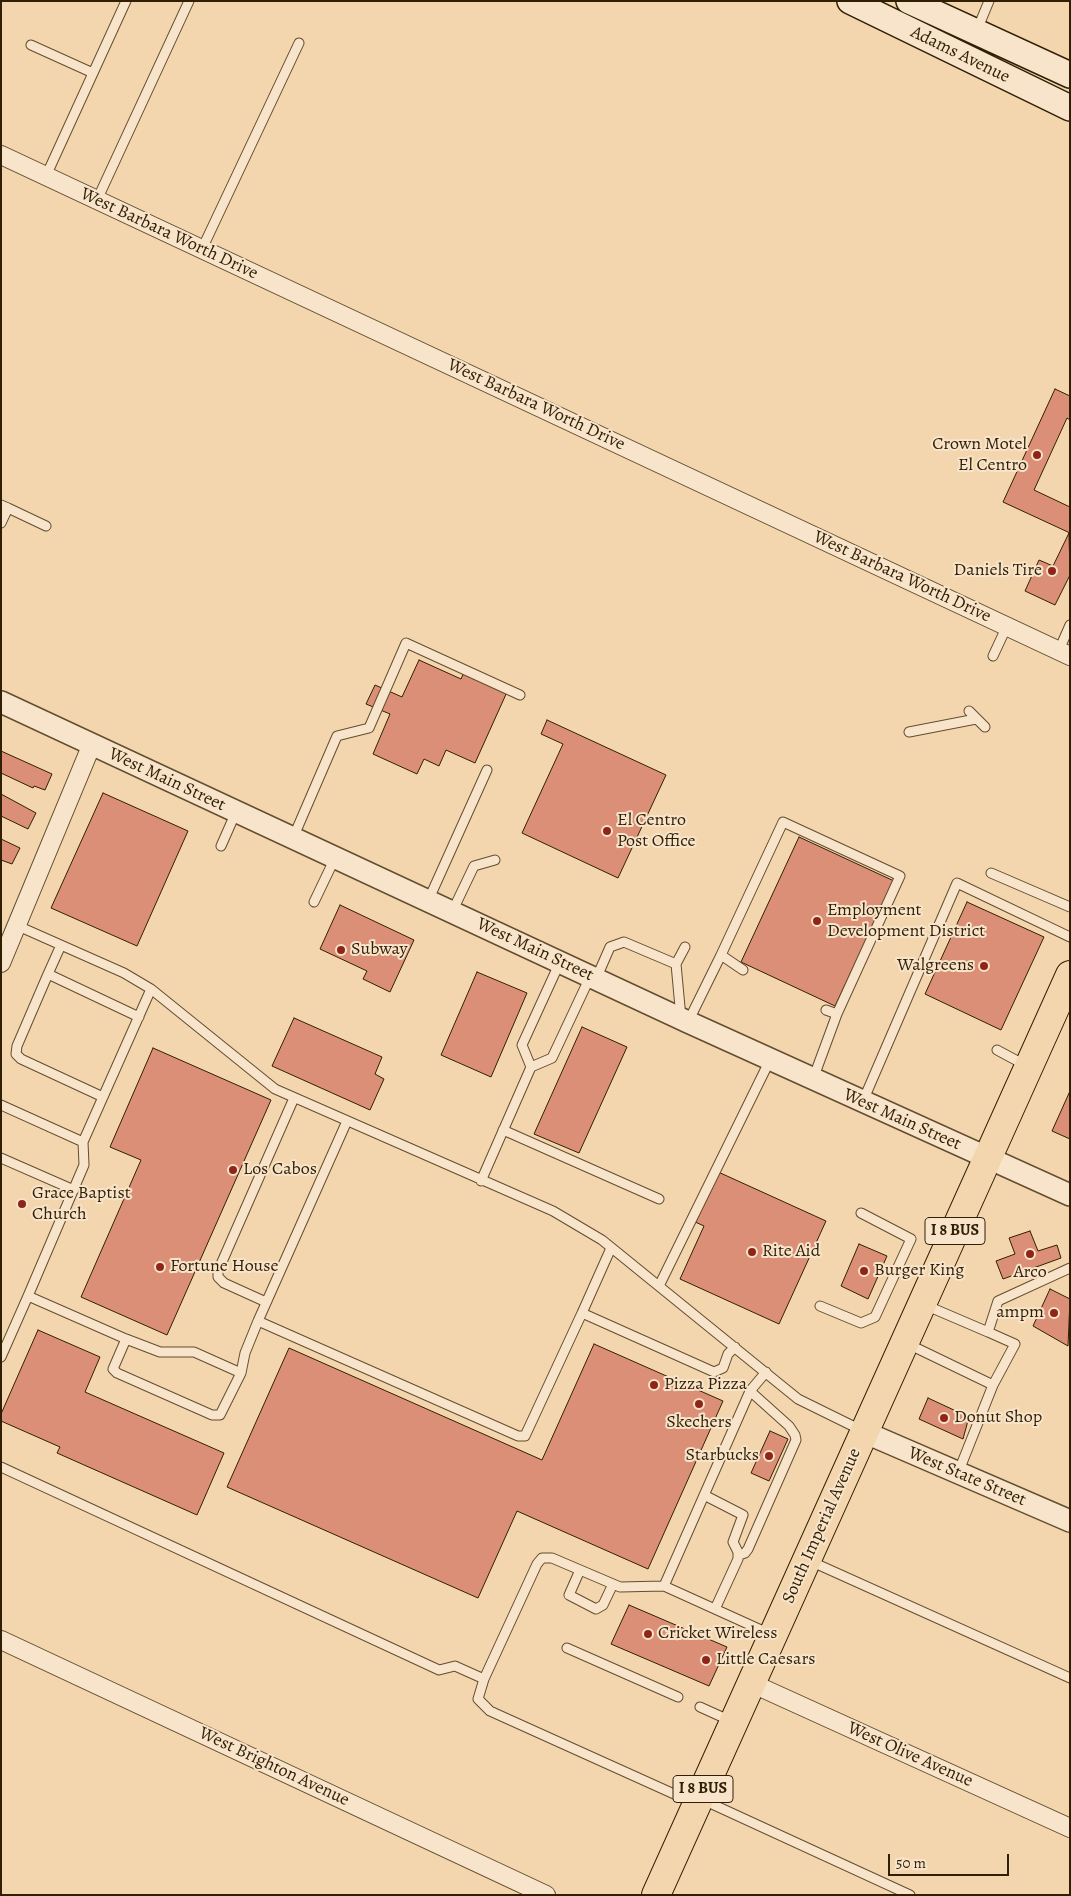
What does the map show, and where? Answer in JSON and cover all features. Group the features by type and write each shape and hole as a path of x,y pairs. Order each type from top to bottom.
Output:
{"highway":[{"name":"I 8 BUS","path":"988,1158 1070,975"},
{"name":"South Imperial Avenue","path":"656,1895 988,1158"}],"main road":[{"name":"Adams Avenue","path":"850,1 1070,108"},
{"name":"Adams Avenue","path":"909,1 1070,75"},
{"path":"965,56 976,32"},
{"path":"994,72 1010,67 1031,73 1070,90"}],"street":[{"name":"West Barbara Worth Drive","path":"1,155 1064,653"},
{"name":"West Main Street","path":"1,702 862,1103 1070,1195"},
{"path":"1,963 10,932 92,744"},
{"name":"West State Street","path":"864,1432 1070,1521"},
{"name":"West Brighton Avenue","path":"1,1640 546,1895"},
{"name":"West Olive Avenue","path":"751,1683 1070,1828"}],"lane":[{"path":"46,176 126,1"},
{"path":"97,200 189,1"},
{"path":"976,32 989,1"},
{"path":"202,249 299,43"},
{"path":"31,45 93,73"},
{"path":"1,523 5,507 46,526"},
{"path":"1064,653 1070,625"},
{"path":"993,656 1007,626"},
{"path":"292,838 338,736 369,728 406,643 520,695"},
{"path":"969,711 985,727"},
{"path":"909,732 976,719"},
{"path":"428,901 487,770"},
{"path":"221,846 236,811"},
{"path":"684,1020 720,954 783,822 900,876 837,1014 813,1080"},
{"path":"314,902 335,857"},
{"path":"452,912 474,866 495,860"},
{"path":"991,873 1070,906"},
{"path":"862,1103 905,1008 957,883 1070,937"},
{"path":"10,932 61,945 124,973 151,989 275,1090 553,1211 612,1248 798,1399 864,1432"},
{"path":"481,1181 531,1067 552,1058 593,977 610,948 624,942 676,964"},
{"path":"61,945 17,1046 16,1054 21,1059 103,1097"},
{"path":"684,1020 676,964 685,947"},
{"path":"720,954 743,970"},
{"path":"531,1067 522,1045 560,962"},
{"path":"48,974 139,1017"},
{"path":"1,1357 84,1165 83,1142 151,989"},
{"path":"826,1010 837,1014"},
{"path":"997,1050 1029,1066"},
{"path":"659,1286 770,1060"},
{"path":"266,1302 224,1283 218,1277 218,1271 294,1098"},
{"path":"1,1105 83,1142"},
{"path":"126,1339 113,1369 117,1374 212,1415 220,1415 226,1408 241,1373 245,1353 266,1302 347,1121"},
{"path":"503,1130 658,1199"},
{"path":"1,1158 74,1190"},
{"path":"820,1306 861,1324 875,1317 911,1239 861,1213"},
{"path":"258,1321 518,1436 525,1436 612,1248"},
{"path":"988,1332 998,1301 1070,1268"},
{"path":"28,1296 160,1352 194,1352 241,1373"},
{"path":"922,1304 1015,1344 993,1385 958,1473"},
{"path":"582,1313 714,1372 723,1368 728,1354 735,1347"},
{"path":"904,1342 993,1385"},
{"path":"664,1586 750,1391 766,1372"},
{"path":"739,1555 745,1554 748,1549 796,1440 795,1434 789,1426 750,1391"},
{"path":"1,1467 439,1670 455,1666 484,1679"},
{"path":"704,1495 743,1515 733,1542 739,1555 715,1609"},
{"path":"772,1636 664,1586 624,1587 552,1558 542,1558 537,1564 484,1679 478,1700 490,1711 910,1895"},
{"path":"807,1560 1070,1678"},
{"path":"580,1570 569,1595 596,1609 603,1605 613,1584"},
{"path":"567,1648 678,1697"},
{"path":"700,1707 734,1722"}],"building":[{"name":"Crown Motel El Centro","path":"1055,389 1070,396 1070,420 1067,418 1034,490 1070,507 1070,533 1003,502"},
{"name":"Daniels Tire","path":"1069,533 1070,575 1055,605 1025,591 1039,560 1053,566"},
{"path":"419,660 461,679 464,672 507,692 475,763 446,750 439,766 424,759 417,774 373,754 390,714 366,704 375,685 402,697"},
{"path":"547,720 666,775 618,878 522,833 563,744 541,734"},
{"path":"1,751 52,774 45,790 34,786 33,788 1,773"},
{"path":"103,793 188,831 137,946 51,908"},
{"path":"1,794 36,813 28,829 1,816"},
{"name":"Employment Development District","path":"799,837 894,881 835,1006 741,962"},
{"path":"1,839 20,848 12,864 1,860"},
{"name":"Walgreens","path":"967,902 1044,937 1001,1030 925,994"},
{"path":"340,905 414,940 390,992 363,979 367,971 320,949"},
{"path":"477,972 527,993 491,1077 441,1055"},
{"path":"294,1018 382,1057 375,1074 384,1079 370,1110 272,1066"},
{"path":"582,1027 627,1047 579,1153 534,1134"},
{"path":"153,1048 271,1100 167,1335 81,1297 141,1160 110,1147"},
{"path":"1070,1091 1070,1139 1052,1131"},
{"name":"Rite Aid","path":"716,1171 826,1221 779,1324 680,1279 704,1226 693,1221"},
{"path":"1030,1231 1038,1251 1057,1245 1061,1258 1003,1279 996,1261 1015,1254 1009,1238"},
{"name":"Burger King","path":"859,1244 887,1256 868,1299 841,1286"},
{"name":"ampm","path":"1050,1289 1070,1299 1068,1346 1033,1326"},
{"path":"38,1330 100,1357 85,1392 224,1453 197,1515 57,1453 60,1447 1,1421 1,1414"},
{"path":"594,1344 723,1401 648,1569 517,1511 478,1598 227,1487 289,1348 542,1460"},
{"name":"Donut Shop","path":"928,1398 969,1417 963,1439 919,1419"},
{"name":"Starbucks","path":"770,1431 788,1439 769,1481 751,1473"},
{"path":"629,1605 727,1647 709,1686 611,1644"}],"place":[{"name":"Crown Motel El Centro","path":"1037,455"},
{"name":"Daniels Tire","path":"1052,571"},
{"name":"El Centro Post Office","path":"607,831"},
{"name":"Employment Development District","path":"817,921"},
{"name":"Subway","path":"341,950"},
{"name":"Walgreens","path":"984,966"},
{"name":"Los Cabos","path":"233,1170"},
{"name":"Grace Baptist Church","path":"22,1204"},
{"name":"Rite Aid","path":"752,1252"},
{"name":"Arco","path":"1030,1254"},
{"name":"Fortune House","path":"160,1267"},
{"name":"Burger King","path":"864,1271"},
{"name":"ampm","path":"1054,1313"},
{"name":"Pizza Pizza","path":"654,1385"},
{"name":"Skechers","path":"699,1404"},
{"name":"Donut Shop","path":"944,1418"},
{"name":"Starbucks","path":"769,1456"},
{"name":"Cricket Wireless","path":"648,1634"},
{"name":"Little Caesars","path":"706,1660"}]}
